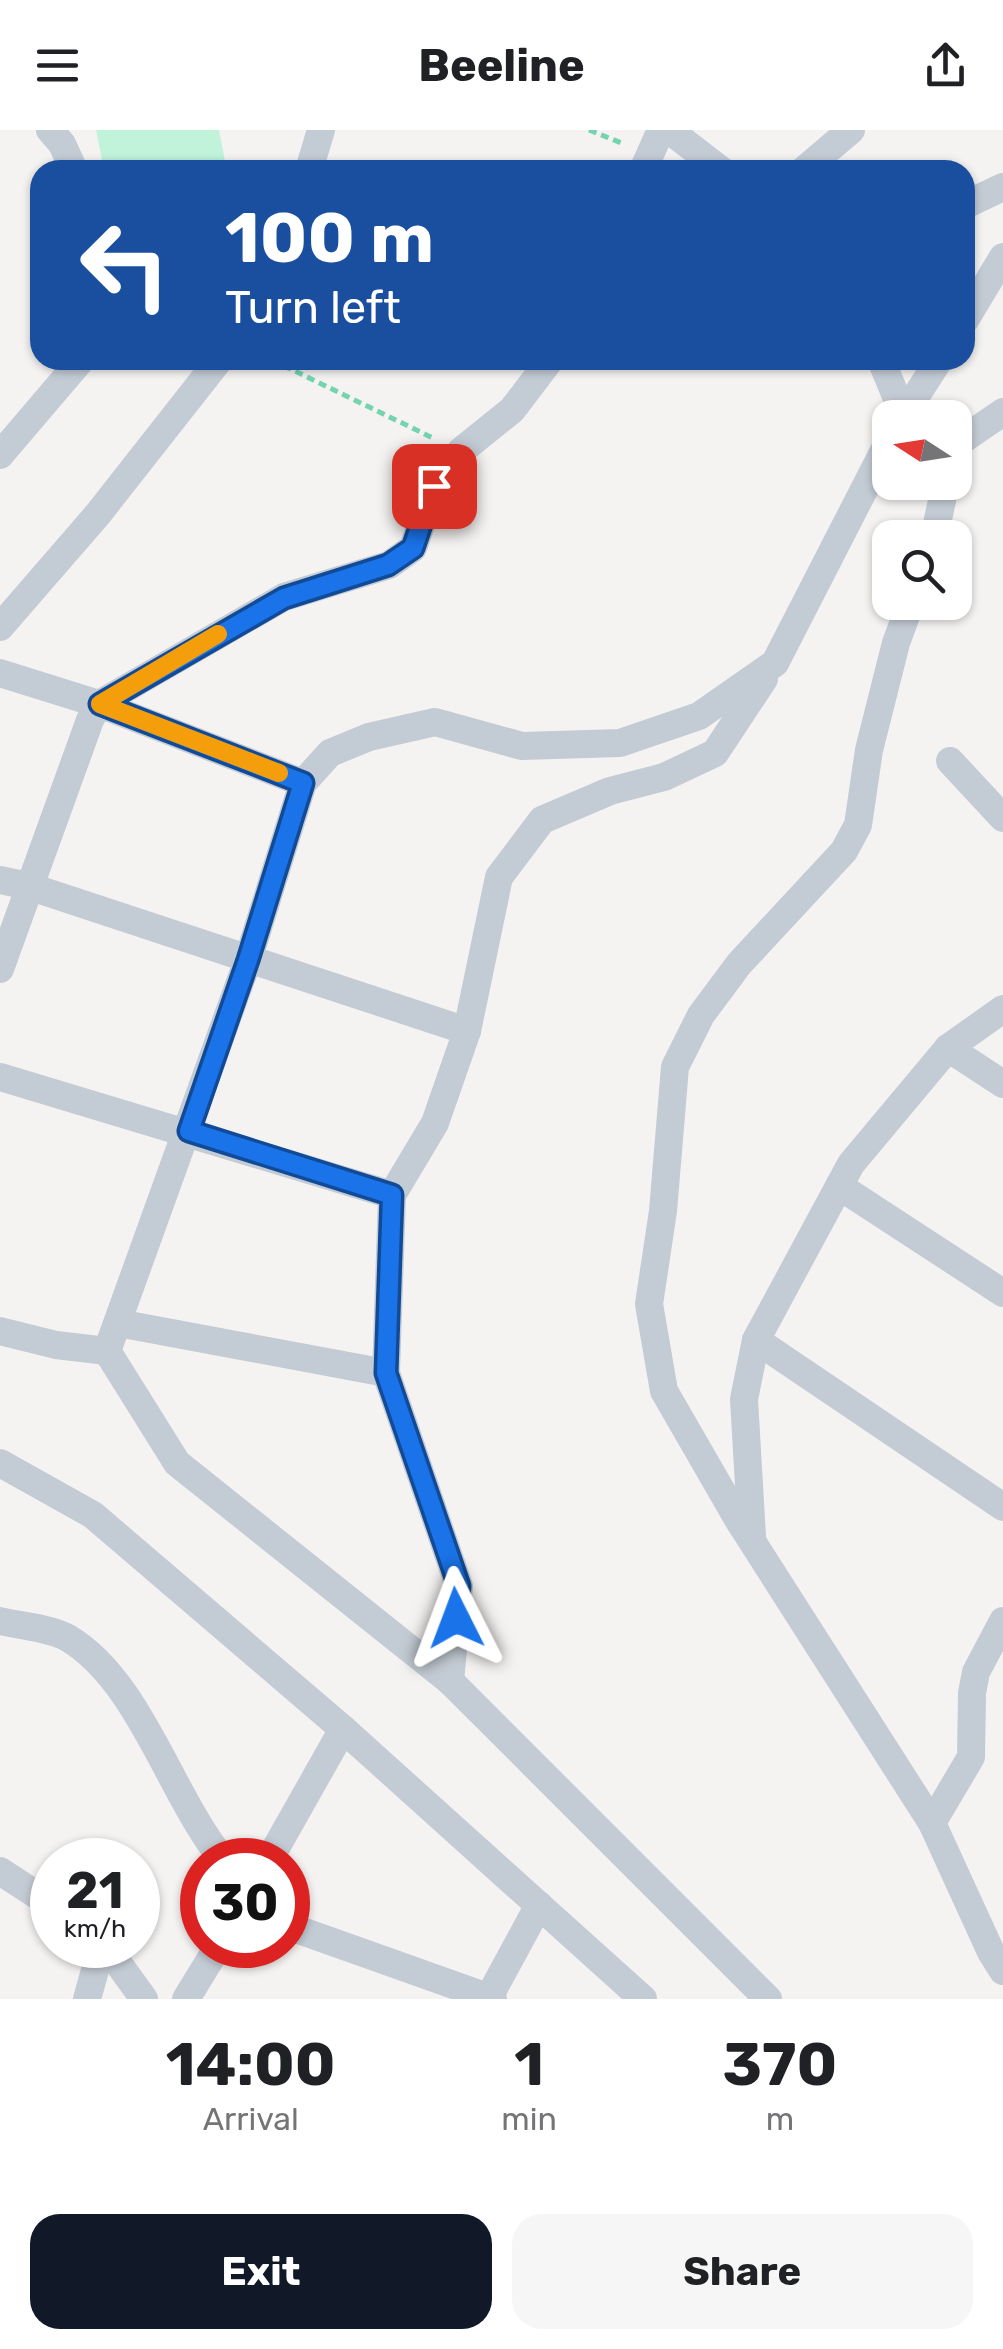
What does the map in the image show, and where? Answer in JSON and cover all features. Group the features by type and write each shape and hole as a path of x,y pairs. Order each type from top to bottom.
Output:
{"street":[{"path":"50,130 69,160"},
{"path":"313,160 321,130"},
{"path":"668,130 708,160"},
{"path":"816,160 850,130"},
{"path":"975,200 1003,187"},
{"path":"975,303 1003,257"},
{"path":"0,455 72,370"},
{"path":"0,627 98,514 211,370"},
{"path":"0,969 90,720 100,704 284,598 388,565 413,548 434,486 460,451 512,410 542,370"},
{"path":"885,370 894,400"},
{"path":"914,400 933,370"},
{"path":"972,433 1003,412"},
{"path":"450,1681 459,1586 386,1373 392,1195 435,1123 467,1031 500,878 542,820 610,791 664,777 715,753 775,663 872,476"},
{"path":"904,620 869,750 858,825 844,852 739,964 701,1014 675,1068 649,1304 664,1391 739,1521 932,1823 999,1953"},
{"path":"108,1352 248,960 303,783 330,754 368,737 435,722 522,746 620,743 699,716 775,663"},
{"path":"0,674 100,704 303,783"},
{"path":"950,761 1003,818"},
{"path":"0,880 467,1031"},
{"path":"752,1537 744,1399 756,1340 851,1164 948,1048 1003,1009"},
{"path":"948,1048 1003,1084"},
{"path":"0,1077 392,1195"},
{"path":"838,1186 1003,1293"},
{"path":"118,1322 386,1373"},
{"path":"0,1331 56,1346 108,1352"},
{"path":"756,1340 1003,1507"},
{"path":"108,1352 177,1463 450,1681 768,1999"},
{"path":"0,1464 93,1515 343,1729 643,1999"},
{"path":"932,1823 971,1757 976,1672 1003,1621"},
{"path":"0,1622 65,1636 98,1661 125,1695 205,1838"},
{"path":"281,1838 343,1729"},
{"path":"0,1871 30,1891"},
{"path":"310,1934 490,1998 539,1905"},
{"path":"87,1999 96,1968"},
{"path":"120,1968 144,1999"},
{"path":"186,1999 205,1968"}],"path":[{"path":"589,130 651,151"},
{"path":"293,370 460,451"}],"green space":[{"path":"96,130 219,130 225,160 102,160"}],"slow traffic":[{"path":"218,634 100,704 279,773"}],"route":[{"path":"434,486 413,548 388,565 284,598 100,704 303,783 189,1131 392,1195 386,1373 459,1586 456,1618"}]}
